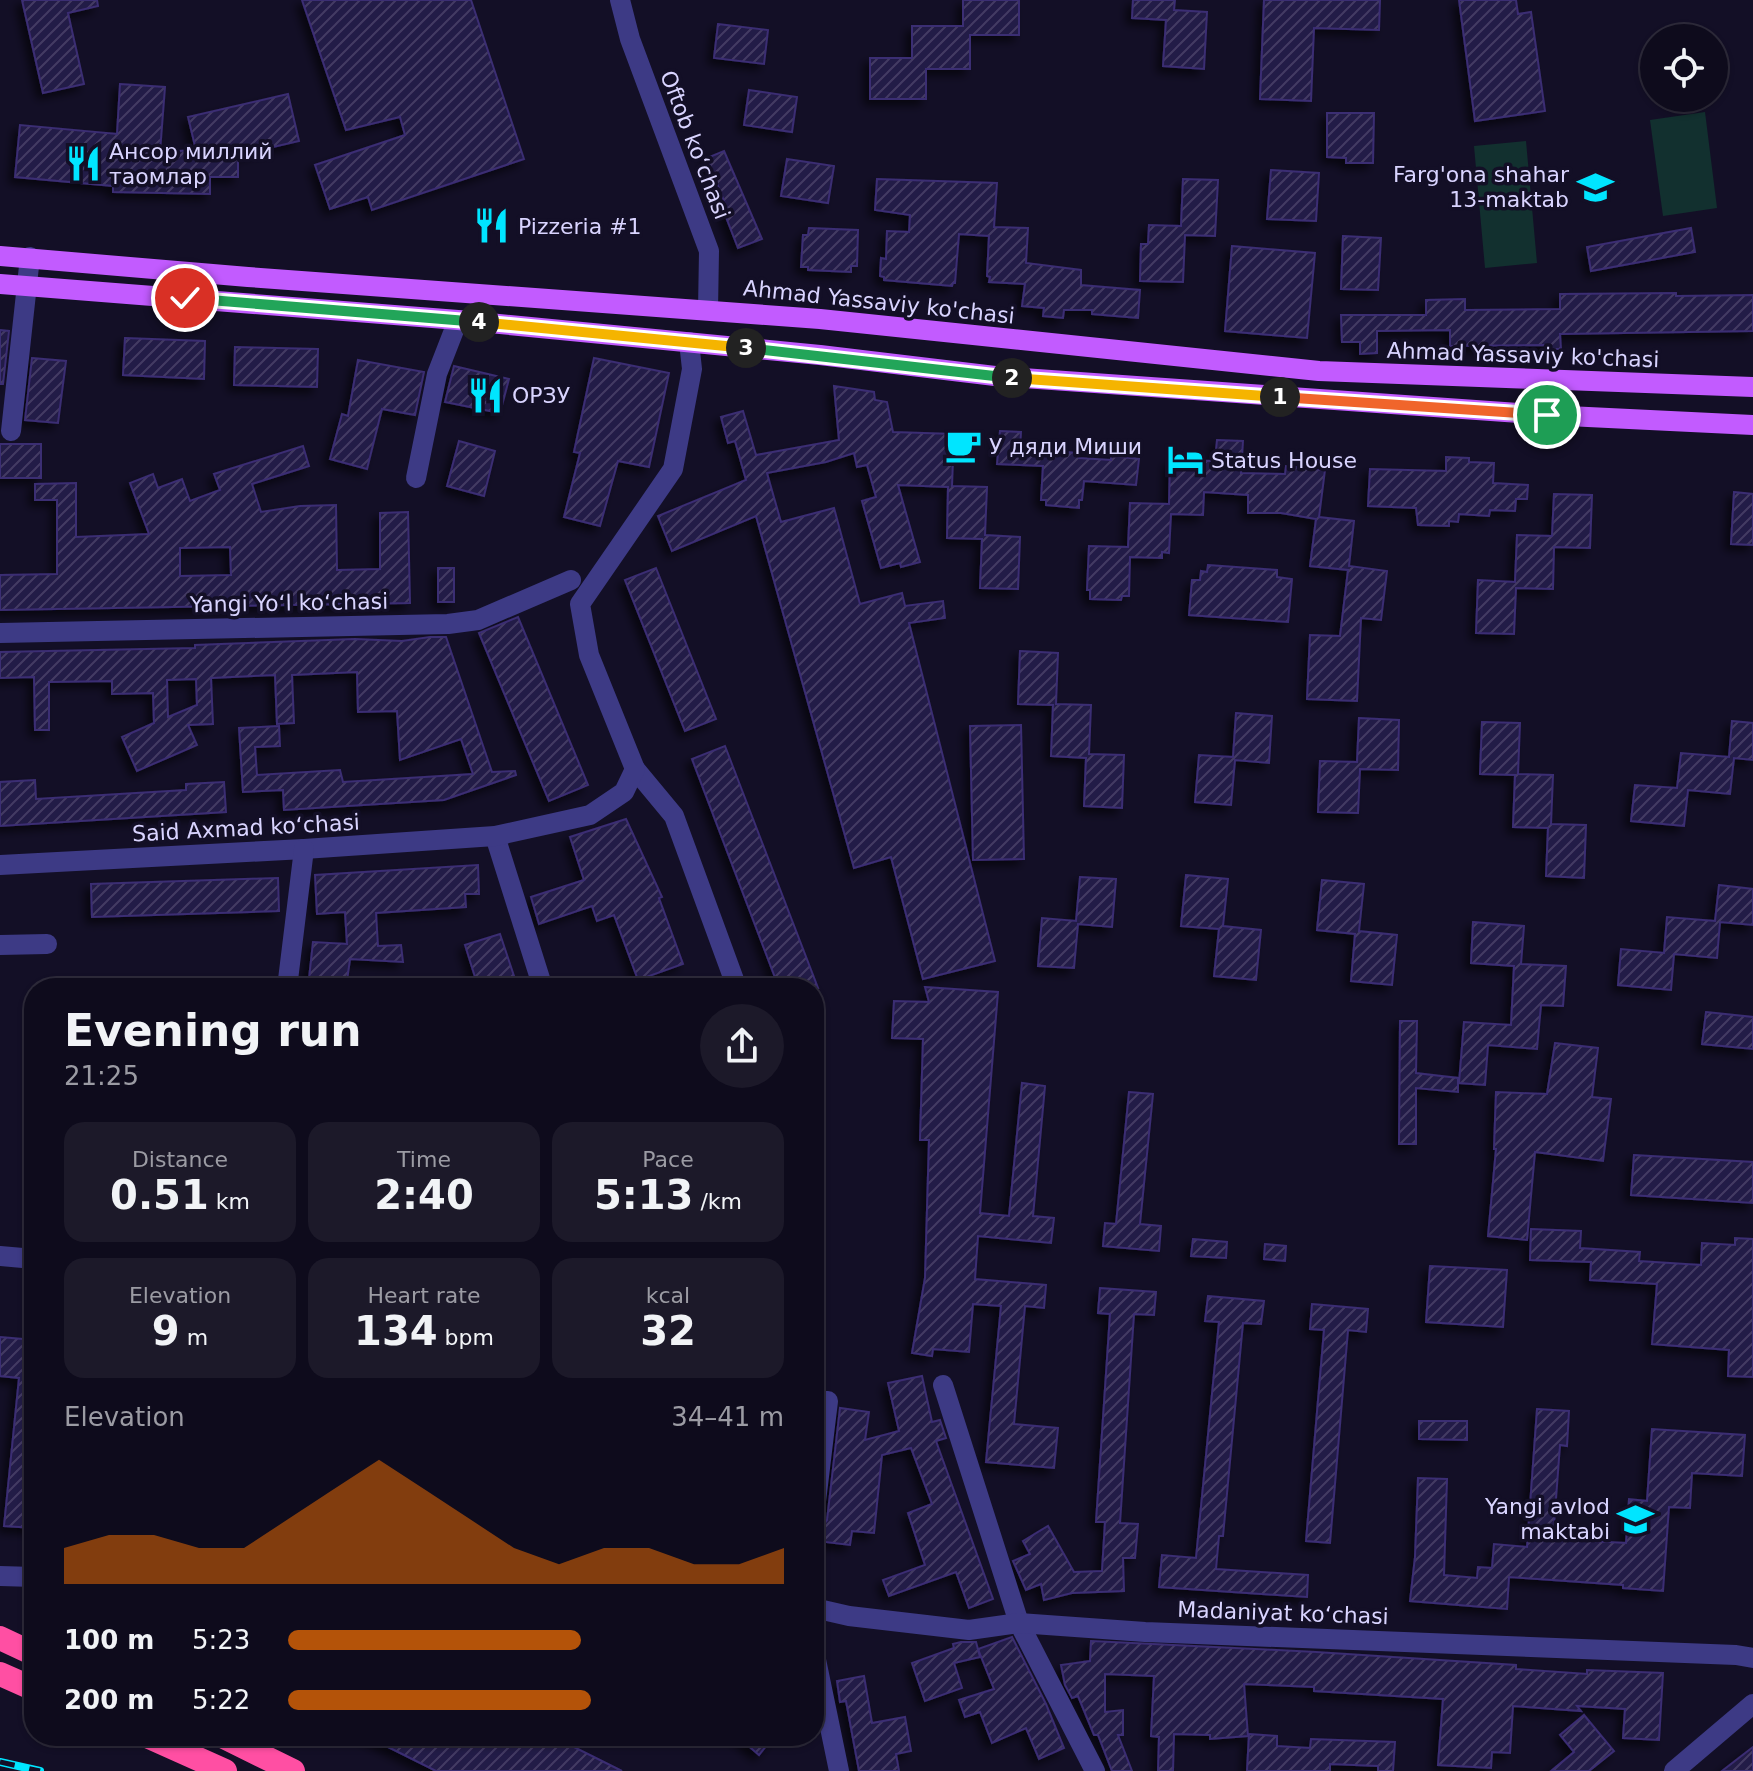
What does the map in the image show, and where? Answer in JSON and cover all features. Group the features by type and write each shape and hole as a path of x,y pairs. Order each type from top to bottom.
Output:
{"highway":[{"path":"0,1638 24,1649"},
{"path":"0,1674 24,1685"},
{"path":"169,1746 225,1771"},
{"path":"242,1746 293,1771"}],"main road":[{"name":"Ahmad Yassaviy ko'chasi","path":"0,256 820,319 1319,371 1753,387"},
{"path":"0,284 458,320 995,376 1471,411 1753,425"}],"street":[{"name":"Oftob koʻchasi","path":"620,0 630,39 709,251 708,310"},
{"path":"11,431 30,257"},
{"path":"416,478 437,374 458,320"},
{"path":"689,342 692,369 673,469 580,604 589,655 635,769 674,816 733,978"},
{"name":"Yangi Yoʻl koʻchasi","path":"0,633 448,624 478,620 571,580"},
{"name":"Said Axmad koʻchasi","path":"0,865 495,836 590,815 624,792 635,769"},
{"path":"495,836 540,978"},
{"path":"288,978 304,849"},
{"path":"0,945 47,944"},
{"path":"0,1256 24,1258"},
{"path":"943,1385 1019,1623 1095,1771"},
{"path":"824,1401 828,1401 824,1434"},
{"path":"0,1576 24,1577"},
{"name":"Madaniyat koʻchasi","path":"824,1610 969,1630 1019,1623 1145,1632 1753,1658"},
{"path":"824,1698 839,1771"},
{"path":"1674,1771 1753,1704"}],"green space":[{"path":"1705,112 1717,208 1663,216 1650,120"},
{"path":"1526,141 1537,263 1485,268 1474,146"}],"building":[{"path":"22,0 97,0 98,6 68,13 84,84 43,93"},
{"path":"302,0 471,0 524,159 372,210 368,197 330,209 315,165 405,135 400,117 346,130"},
{"path":"963,0 1019,0 1019,35 970,35 970,69 926,69 926,99 870,99 870,58 912,58 912,26 963,26"},
{"path":"1133,0 1175,0 1174,10 1207,12 1204,69 1163,66 1166,20 1132,18"},
{"path":"1264,0 1380,0 1379,30 1314,28 1311,101 1260,99"},
{"path":"1459,0 1516,0 1518,14 1531,12 1545,111 1475,121"},
{"path":"718,24 768,30 764,64 714,58"},
{"path":"120,84 165,87 160,152 196,150 188,117 288,94 299,141 238,155 238,177 210,177 210,194 113,192 113,186 15,177 20,125 117,134"},
{"path":"749,90 797,97 792,132 744,125"},
{"path":"1327,113 1374,113 1373,163 1346,163 1346,158 1327,157"},
{"path":"724,151 762,239 738,248 724,212 728,211 707,158"},
{"path":"787,159 834,166 828,203 781,196"},
{"path":"1271,170 1319,173 1316,221 1267,219"},
{"path":"877,179 997,183 994,227 1028,228 1026,263 1081,270 1081,285 1140,290 1138,318 1092,314 1092,310 1064,310 1063,318 1043,316 1044,308 1022,306 1025,284 989,282 989,236 959,234 955,283 952,286 884,280 880,276 881,258 886,259 887,231 909,232 910,215 875,210"},
{"path":"1183,179 1218,180 1215,236 1185,235 1183,282 1140,281 1141,244 1148,244 1149,225 1181,226"},
{"path":"809,228 858,230 857,266 851,266 851,272 801,267 803,235 808,235"},
{"path":"1691,228 1695,252 1591,271 1587,247"},
{"path":"1343,236 1381,238 1378,290 1341,289"},
{"path":"1232,246 1315,253 1307,338 1225,331"},
{"path":"1676,293 1676,296 1753,295 1753,331 1560,334 1561,349 1546,349 1546,345 1450,346 1450,330 1377,331 1377,353 1360,354 1360,342 1342,342 1341,315 1426,315 1426,300 1465,299 1465,310 1560,309 1560,294"},
{"path":"0,330 9,331 3,384 0,384"},
{"path":"125,338 205,341 204,379 123,375"},
{"path":"235,347 318,349 317,387 234,385"},
{"path":"32,358 66,361 58,423 25,420"},
{"path":"594,358 669,373 649,467 618,461 600,526 564,517 580,453 574,452"},
{"path":"358,360 424,372 415,415 382,409 367,469 330,459 342,414 348,416"},
{"path":"454,366 509,379 500,413 445,402"},
{"path":"834,386 874,392 875,400 887,402 893,432 954,434 952,486 987,487 985,535 1020,537 1018,589 980,588 982,539 947,538 948,487 898,485 920,562 881,568 862,501 876,497 867,465 857,467 854,453 826,462 767,473 781,522 834,508 860,604 902,593 905,606 943,601 945,618 909,623 995,961 923,979 891,857 854,868 756,516 672,551 658,516 746,480 735,441 728,443 721,417 743,411 756,455 839,440"},
{"path":"1000,431 1021,432 1020,449 1079,453 1079,458 1111,460 1111,456 1139,459 1136,485 1084,481 1079,508 1046,505 1046,500 1041,500 1043,466 997,464"},
{"path":"1217,440 1243,441 1241,473 1285,474 1286,466 1325,470 1319,517 1354,521 1349,566 1387,571 1381,620 1361,618 1357,701 1307,699 1310,635 1340,636 1348,570 1310,566 1316,519 1281,513 1248,513 1248,495 1204,492 1203,515 1171,514 1169,553 1162,552 1162,558 1130,557 1129,596 1122,596 1121,600 1090,599 1090,590 1087,590 1089,546 1128,547 1130,503 1169,504 1170,460 1215,461"},
{"path":"459,441 495,451 484,496 447,486"},
{"path":"0,444 41,444 41,478 0,478"},
{"path":"303,446 309,466 252,484 261,512 336,505 337,570 380,569 380,513 408,512 410,603 0,610 0,575 57,574 57,500 35,500 35,484 76,483 76,537 149,534 130,483 153,474 158,488 182,479 190,501 220,490 214,474","holes":["230,547 231,575 180,576 180,548"]},
{"path":"1446,457 1494,463 1493,483 1528,485 1527,499 1516,499 1515,511 1490,510 1489,516 1459,514 1458,522 1449,521 1449,526 1418,525 1416,508 1368,506 1370,469 1446,471"},
{"path":"1734,492 1753,494 1753,545 1731,544"},
{"path":"1554,494 1592,495 1590,548 1554,547 1553,589 1516,588 1514,634 1476,633 1478,580 1515,582 1517,535 1552,536"},
{"path":"1208,565 1277,570 1277,577 1292,579 1288,622 1189,615 1192,580 1200,580 1201,571 1207,572"},
{"path":"438,568 454,568 454,602 438,602"},
{"path":"656,568 716,719 685,731 625,580"},
{"path":"518,617 588,785 549,801 479,633"},
{"path":"446,637 492,772 515,771 516,775 444,800 284,810 283,790 243,792 239,728 279,726 280,746 255,747 257,775 340,770 343,782 473,774 461,739 400,760 397,711 358,712 357,672 292,675 294,723 277,724 275,675 211,678 213,724 188,725 197,745 137,771 122,737 154,723 153,693 112,694 112,681 49,682 49,730 35,730 34,677 0,678 0,652 195,648 195,645 355,639 402,641","holes":["196,679 197,705 168,717 167,680"]},
{"path":"1020,651 1058,653 1056,704 1091,705 1089,754 1124,755 1122,808 1084,806 1086,758 1051,756 1053,705 1018,704"},
{"path":"1236,713 1272,716 1269,763 1235,760 1231,805 1195,802 1199,755 1233,757"},
{"path":"1359,718 1399,720 1398,770 1360,769 1358,813 1318,812 1320,761 1357,762"},
{"path":"1732,721 1753,723 1753,760 1734,758 1730,794 1688,790 1684,826 1631,821 1635,785 1677,788 1681,753 1729,757"},
{"path":"1482,722 1520,723 1518,774 1553,775 1551,824 1586,825 1584,878 1546,876 1548,828 1513,827 1515,775 1480,774"},
{"path":"1021,725 1024,859 973,860 970,726"},
{"path":"725,746 814,978 775,978 692,759"},
{"path":"35,780 36,799 186,790 186,784 224,782 226,812 0,826 0,782"},
{"path":"626,819 662,897 659,898 683,964 637,978 614,915 597,921 592,906 539,924 531,897 584,880 570,837"},
{"path":"478,865 479,894 465,894 466,907 376,913 378,946 401,945 403,962 350,959 347,978 309,978 313,942 347,944 345,912 317,914 315,875"},
{"path":"1186,875 1228,879 1223,926 1261,930 1256,980 1214,976 1219,929 1181,926"},
{"path":"1080,877 1116,879 1112,927 1078,924 1074,968 1038,966 1042,918 1076,921"},
{"path":"278,878 279,911 92,917 91,884"},
{"path":"1322,880 1364,884 1359,931 1397,935 1392,985 1351,981 1355,934 1317,930"},
{"path":"1719,885 1753,889 1753,925 1720,922 1717,958 1674,954 1671,990 1618,985 1621,949 1664,953 1667,917 1715,921"},
{"path":"1473,922 1524,926 1521,964 1566,966 1563,1006 1541,1005 1537,1049 1488,1045 1485,1085 1459,1083 1464,1022 1511,1025 1514,966 1471,963"},
{"path":"500,934 515,978 472,978 475,977 465,945"},
{"path":"925,987 998,992 980,1213 1009,1216 1022,1083 1045,1086 1033,1216 1054,1218 1051,1243 978,1236 975,1279 1046,1285 1044,1308 1025,1306 1014,1424 1058,1428 1054,1468 986,1462 1001,1306 973,1304 969,1352 933,1349 932,1356 912,1353 925,1278 929,1140 920,1140 923,1039 892,1038 894,1001 929,1002"},
{"path":"1706,1012 1753,1017 1753,1049 1702,1044"},
{"path":"1400,1021 1417,1021 1416,1073 1458,1078 1458,1092 1416,1088 1416,1144 1399,1144"},
{"path":"1555,1043 1598,1048 1592,1097 1611,1099 1603,1161 1535,1152 1527,1240 1488,1236 1496,1149 1496,1092 1547,1094"},
{"path":"1129,1092 1153,1094 1140,1224 1161,1226 1159,1251 1103,1246 1105,1223 1116,1224"},
{"path":"1634,1155 1753,1162 1753,1203 1631,1195"},
{"path":"1531,1229 1581,1231 1580,1248 1640,1252 1639,1261 1701,1265 1702,1243 1735,1245 1735,1238 1753,1239 1753,1377 1728,1376 1729,1350 1652,1344 1657,1284 1590,1280 1591,1262 1530,1260"},
{"path":"1193,1239 1227,1242 1226,1258 1191,1256"},
{"path":"1265,1244 1286,1246 1285,1261 1264,1259"},
{"path":"1430,1266 1507,1270 1503,1327 1426,1322"},
{"path":"1100,1288 1156,1292 1154,1315 1134,1314 1120,1523 1138,1524 1135,1558 1123,1558 1124,1591 1072,1593 1044,1600 1041,1584 1026,1590 1013,1561 1030,1554 1023,1541 1048,1526 1074,1572 1102,1571 1105,1522 1096,1522 1110,1314 1098,1313"},
{"path":"1208,1296 1264,1301 1261,1324 1243,1323 1223,1536 1219,1536 1216,1569 1308,1575 1307,1597 1159,1587 1162,1555 1196,1558 1219,1322 1205,1321"},
{"path":"1312,1304 1368,1309 1366,1332 1348,1330 1330,1543 1306,1541 1324,1330 1310,1329"},
{"path":"0,1337 24,1339 24,1527 4,1526 19,1378 0,1376"},
{"path":"922,1376 932,1422 940,1420 946,1438 936,1441 993,1599 969,1608 956,1572 889,1596 883,1580 925,1565 908,1513 932,1504 911,1448 882,1455 874,1533 852,1531 850,1545 824,1542 840,1408 869,1412 865,1440 899,1431 888,1383"},
{"path":"1537,1409 1569,1411 1567,1446 1560,1445 1553,1539 1626,1543 1629,1499 1647,1501 1652,1429 1745,1435 1742,1476 1692,1473 1690,1508 1669,1507 1663,1591 1509,1577 1507,1609 1410,1601 1418,1478 1447,1479 1444,1575 1477,1578 1478,1567 1492,1568 1494,1544 1527,1547"},
{"path":"1419,1421 1467,1421 1467,1440 1419,1439"},
{"path":"1012,1637 1064,1748 1039,1759 1026,1728 992,1743 980,1712 965,1717 959,1700 994,1689 978,1649"},
{"path":"1091,1641 1516,1665 1516,1669 1587,1674 1587,1670 1663,1673 1659,1740 1623,1738 1625,1709 1577,1706 1581,1711 1513,1706 1510,1753 1492,1752 1491,1768 1438,1765 1443,1699 1244,1684 1248,1736 1210,1739 1210,1735 1174,1734 1173,1771 1158,1771 1159,1737 1151,1736 1154,1676 1105,1674 1105,1712 1123,1710 1123,1735 1118,1735 1132,1771 1112,1771 1078,1696 1072,1698 1065,1685 1061,1665 1090,1661"},
{"path":"976,1642 980,1657 954,1663 962,1688 925,1701 912,1663 954,1648 953,1644"},
{"path":"864,1676 872,1723 905,1717 911,1751 896,1754 899,1771 859,1771 846,1701 840,1702 837,1681"},
{"path":"1584,1715 1614,1751 1589,1771 1551,1771 1574,1752 1560,1735"},
{"path":"1249,1734 1277,1736 1277,1746 1310,1748 1311,1739 1395,1742 1393,1771 1378,1771 1378,1766 1330,1764 1330,1771 1247,1771"},
{"path":"386,1746 572,1746 622,1771 436,1771"},
{"path":"749,1746 766,1746 759,1755"},
{"path":"1753,1747 1753,1771 1722,1771"}],"railway":[{"path":"0,1762 40,1771"}],"place":[{"name":"Ансор миллий таомлар","path":"83,164"},
{"name":"Farg'ona shahar 13-maktab","path":"1595,187"},
{"name":"Pizzeria #1","path":"492,226"},
{"name":"ОРЗУ","path":"486,395"},
{"name":"У дяди Миши","path":"963,446"},
{"name":"Status House","path":"1185,460"},
{"name":"Yangi avlod maktabi","path":"1636,1519"}],"route":[{"path":"185,298 689,342 995,376 1547,415"}]}
